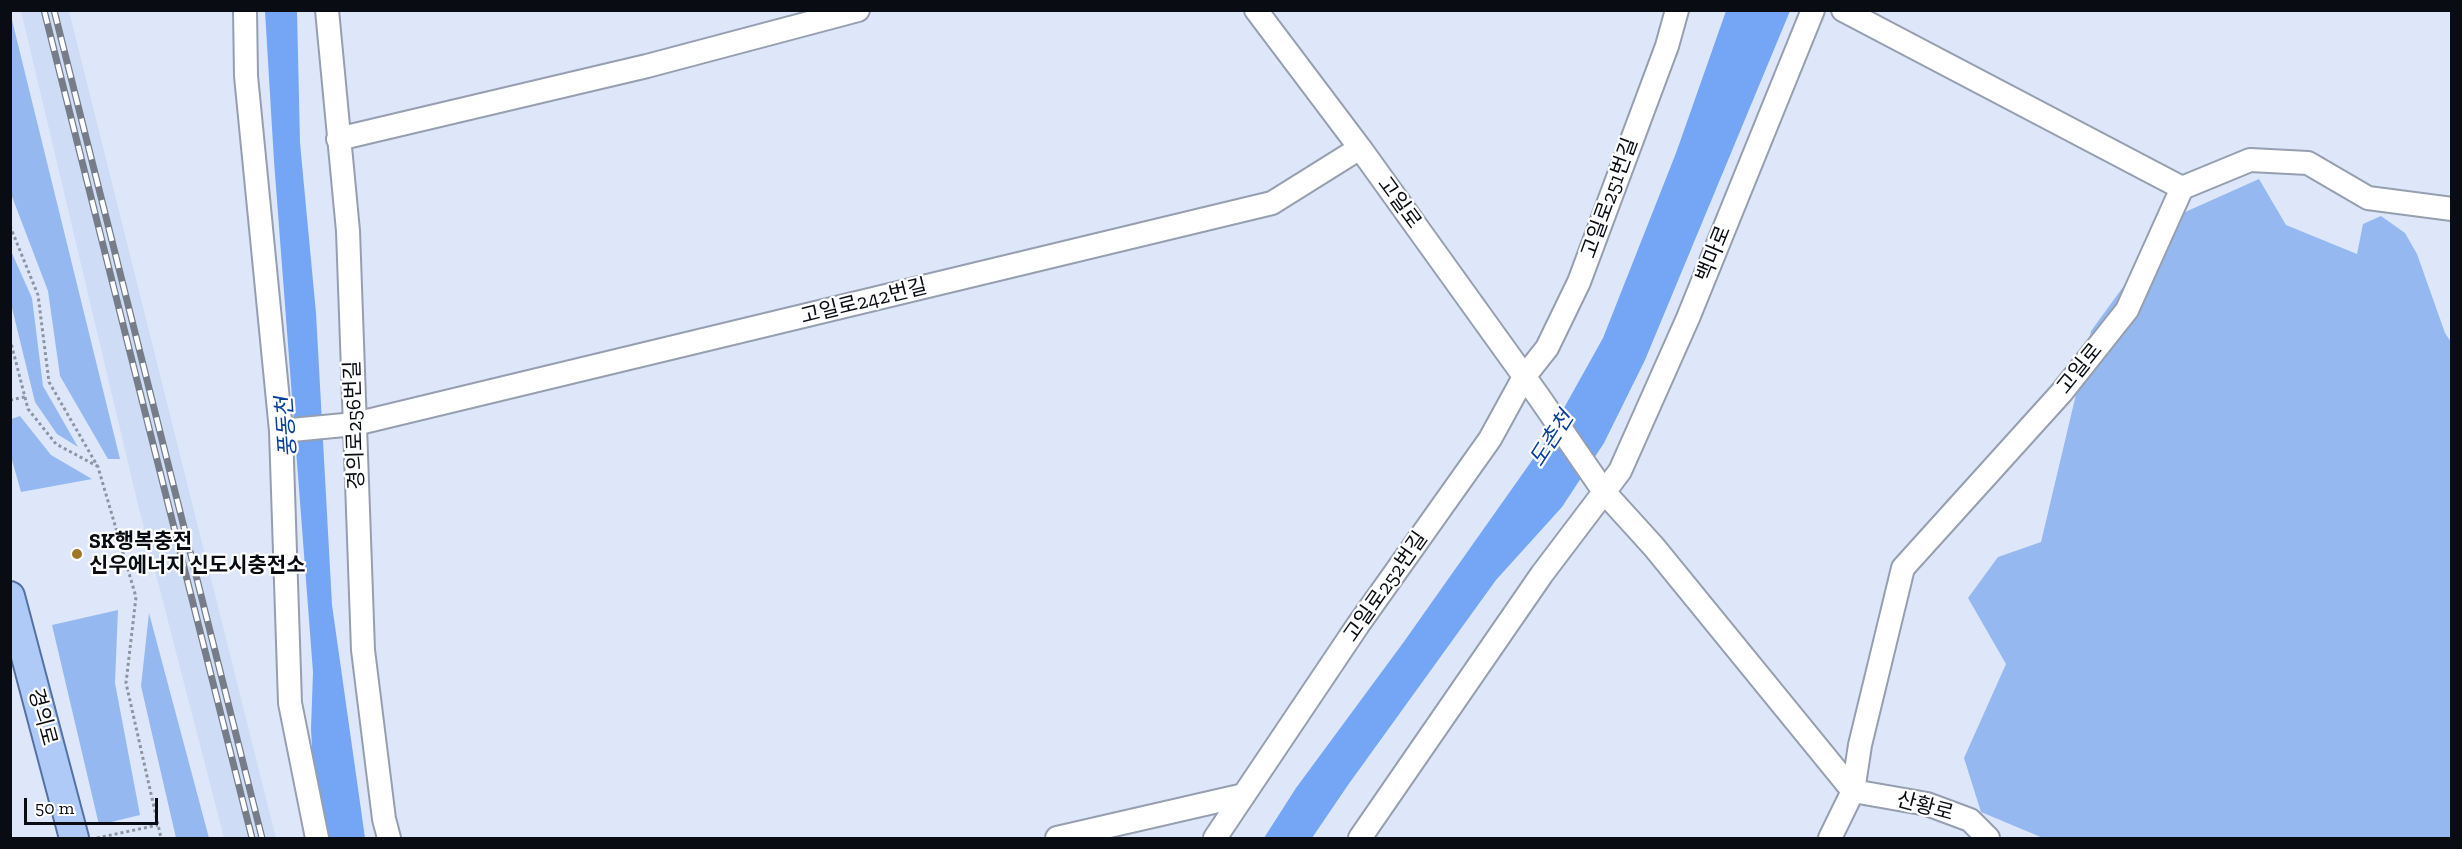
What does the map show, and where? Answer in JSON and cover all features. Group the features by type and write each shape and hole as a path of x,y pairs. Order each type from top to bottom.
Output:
{"main road":[{"name":"경의로","path":"10,596 74,838"},
{"name":"경의로","path":"10,656 58,838"}],"street":[{"path":"245,10 246,76 285,430 290,703 317,838"},
{"name":"경의로256번길","path":"327,10 348,231 348,425 363,650 384,819 389,838"},
{"path":"338,139 647,66 858,10"},
{"name":"고일로","path":"1256,10 1360,148 1600,485"},
{"name":"고일로251번길","path":"1524,377 1547,348 1579,282 1667,46 1677,10"},
{"name":"백마로","path":"1360,838 1542,574 1600,485 1620,471 1649,408 1813,10"},
{"path":"1843,10 2181,188 2250,160 2308,163 2368,198 2451,209"},
{"name":"고일로242번길","path":"285,430 348,425 1272,203 1360,148"},
{"name":"고일로","path":"1830,838 1853,791 1860,745 1903,568 2061,392 2127,310 2181,188"},
{"name":"고일로252번길","path":"1215,838 1358,626 1490,439 1524,377"},
{"path":"1600,485 1654,547 1853,791"},
{"name":"산황로","path":"1853,791 1928,804 1970,820 1988,838"},
{"path":"1057,838 1244,795"}],"path":[{"path":"10,226 38,295 49,382 98,467 136,597 126,683 161,838"},
{"path":"10,339 28,409 56,444 98,467"},
{"path":"10,400 25,397"},
{"path":"97,838 158,825"}],"shaded area":[{"path":"21,11 69,11 276,838 224,838 138,505"},
{"path":"10,16 120,459 108,459 60,376 48,291 11,194"},
{"path":"2259,179 2286,225 2357,254 2363,224 2381,216 2405,233 2417,254 2445,333 2451,342 2451,838 2043,838 1981,812 1964,758 2006,664 1968,598 1998,557 2041,542 2091,331 2174,217"},
{"path":"11,251 32,298 43,386 78,447 57,434 35,402 11,304"},
{"path":"20,416 51,455 92,479 21,492 10,453 11,419"},
{"path":"118,610 115,683 140,815 99,825 52,625"},
{"path":"149,613 209,838 176,838 141,686"}],"water":[{"path":"265,11 297,11 300,143 316,313 332,605 365,838 321,838 314,781 311,729 313,672 274,161"},
{"name":"도촌천","path":"1726,11 1790,11 1645,360 1604,443 1562,507 1496,580 1312,838 1264,838 1296,788 1403,643 1545,442 1603,338 1676,153"}],"railway":[{"path":"44,10 252,838"},
{"path":"54,10 262,838"}],"place":[{"name":"SK행복충전 신우에너지 신도시충전소","path":"77,554"}],"water label":[{"name":"풍동천","path":"287,427"}]}
